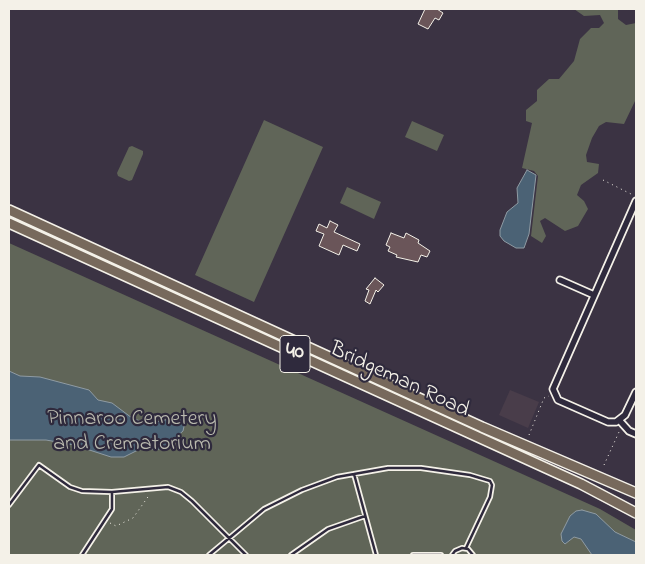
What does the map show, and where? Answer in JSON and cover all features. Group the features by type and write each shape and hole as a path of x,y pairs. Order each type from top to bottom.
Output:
{"main road":[{"name":"Bridgeman Road","path":"9,210 474,423 587,470 636,493"},
{"name":"Bridgeman Road","path":"9,223 581,484 636,513"},
{"path":"581,484 587,470"}],"street":[{"path":"636,201 555,384 554,393 558,400 608,422 618,422 636,434"},
{"path":"560,280 594,295"},
{"path":"618,422 636,392"}],"lane":[{"path":"9,505 39,465 70,487 82,491 112,492 168,487 181,492 246,555"},
{"path":"209,555 264,510 302,490 337,477 388,468 421,468 490,481 492,485 490,496 466,548"},
{"path":"354,474 376,555"},
{"path":"82,555 112,509 112,492"},
{"path":"291,555 328,529 365,516"},
{"path":"452,555 458,549 466,548"},
{"path":"466,548 473,555"},
{"path":"413,555 442,555"}],"path":[{"path":"603,180 636,196"},
{"path":"529,435 544,398 554,393"},
{"path":"604,465 619,432 618,422"},
{"path":"104,521 116,526 133,518 150,497 152,488"}],"shaded area":[{"path":"510,390 539,402 528,428 499,415"}],"green space":[{"path":"574,9 618,9 618,19 626,25 636,23 636,99 624,124 606,122 599,126 592,138 586,155 587,162 599,164 598,173 581,185 577,195 584,201 588,209 578,226 565,231 545,218 540,221 546,236 542,243 531,236 538,176 534,171 522,168 532,123 526,121 526,110 537,101 537,90 549,79 559,79 574,61 580,39 591,28 599,28 604,23 600,15 584,16"},
{"path":"264,120 323,147 254,302 195,275"},
{"path":"412,121 444,135 437,151 405,137"},
{"path":"132,146 143,151 143,154 132,180 129,181 118,176 117,173 129,147"},
{"path":"347,187 381,202 374,219 340,203"},
{"name":"Pinnaroo Cemetery and Crematorium","path":"9,243 600,509 636,530 636,555 9,555"}],"water":[{"path":"527,170 536,175 529,234 524,248 516,248 504,241 500,236 500,230 507,212 518,203 517,188"},
{"path":"9,371 20,376 40,377 89,390 98,400 112,403 132,418 148,424 182,416 185,422 183,431 165,447 156,450 149,448 138,450 124,457 111,457 74,445 46,440 9,440"},
{"path":"582,510 596,514 615,532 636,542 636,555 592,555 581,539 574,537 565,544 562,541 561,534 570,516 576,511"}],"building":[{"path":"425,9 437,9 443,13 439,20 435,18 428,29 418,24"},
{"path":"330,221 338,225 334,232 360,244 357,251 343,245 339,255 319,246 324,234 316,231 319,224 327,228"},
{"path":"391,233 404,238 406,233 419,240 418,243 430,251 427,257 421,255 418,262 396,257 397,255 388,251 390,247 386,245"},
{"path":"375,278 384,285 378,292 376,290 370,304 365,301 369,290 366,289"}]}
